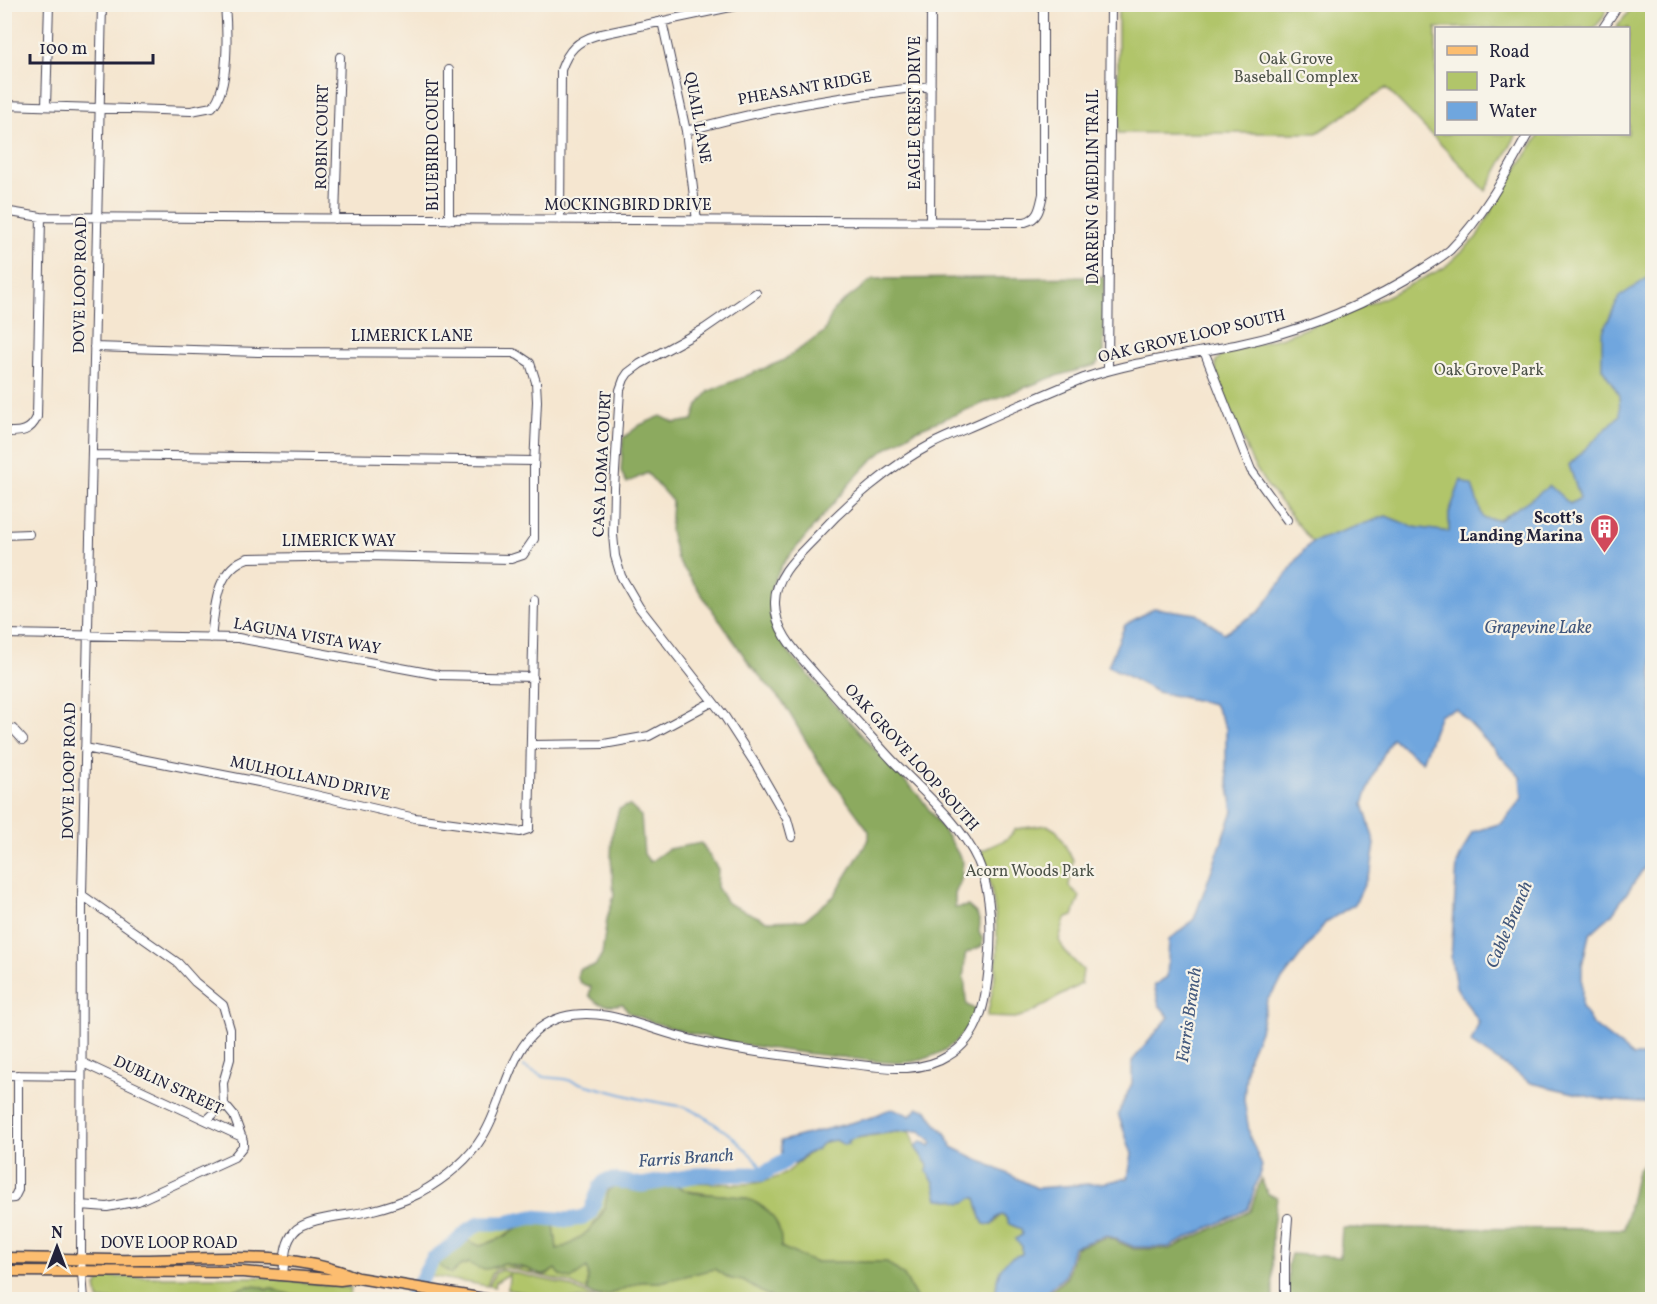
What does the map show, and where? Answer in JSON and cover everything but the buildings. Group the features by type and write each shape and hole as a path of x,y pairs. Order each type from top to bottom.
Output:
{"main road":[{"path":"4,1258 81,1259"},
{"name":"DOVE LOOP ROAD","path":"81,1259 285,1260 339,1270 358,1278 490,1299"},
{"name":"DOVE LOOP ROAD","path":"4,1271 236,1272 340,1280 358,1278"}],"street":[{"path":"46,106 49,4"},
{"name":"DOVE LOOP ROAD","path":"81,1259 82,895 102,4"},
{"path":"4,105 191,111 212,107 220,96 224,75 225,4"},
{"path":"560,220 561,70 566,56 576,44 587,38 745,4"},
{"name":"EAGLE CREST DRIVE","path":"930,221 931,4"},
{"name":"MOCKINGBIRD DRIVE","path":"4,211 41,217 1025,222 1037,216 1043,194 1043,4"},
{"name":"DARREN G MEDLIN TRAIL","path":"1108,370 1111,4"},
{"path":"1604,27 1619,4"},
{"name":"QUAIL LANE","path":"662,21 686,131 697,221"},
{"name":"ROBIN COURT","path":"336,219 340,57"},
{"name":"BLUEBIRD COURT","path":"449,70 449,220"},
{"name":"PHEASANT RIDGE","path":"686,131 737,116 789,106 866,93 931,86"},
{"name":"OAK GROVE LOOP SOUTH","path":"284,1274 291,1237 300,1226 402,1201 434,1184 461,1163 488,1128 509,1070 526,1041 542,1026 559,1018 574,1014 618,1017 671,1034 713,1044 778,1055 891,1068 923,1066 952,1055 964,1044 980,1018 986,999 990,956 988,907 982,873 968,842 950,820 880,747 788,642 777,620 774,602 784,572 833,519 867,489 932,444 1065,386 1108,370 1241,344 1308,324 1356,304 1418,272 1449,251 1472,226 1509,169 1527,135"},
{"path":"4,432 25,432 33,426 37,417 41,217"},
{"name":"CASA LOMA COURT","path":"756,294 704,329 640,364 624,379 620,390 614,488 615,556 628,590 725,717 756,765 786,819 792,837"},
{"name":"LIMERICK LANE","path":"94,347 259,352 513,353 519,355 530,363 536,382 537,401 534,539 523,555"},
{"path":"1204,351 1251,470 1287,520"},
{"path":"92,455 534,461"},
{"path":"4,535 29,534"},
{"name":"LIMERICK WAY","path":"212,638 217,597 221,585 234,566 248,558 365,556 511,559 523,555"},
{"path":"534,600 532,745 604,744 649,736 712,702"},
{"name":"LAGUNA VISTA WAY","path":"4,634 212,638 262,642 439,675 533,677"},
{"path":"4,727 13,729 23,740"},
{"name":"MULHOLLAND DRIVE","path":"86,748 259,782 415,818 520,832 529,829 532,745"},
{"path":"81,1205 107,1207 138,1201 234,1157 243,1146 234,1116 224,1104 223,1093 230,1059 230,1029 223,1005 195,982 178,963 82,895"},
{"name":"DUBLIN STREET","path":"81,1062 242,1137"},
{"path":"4,1075 81,1076"},
{"path":"4,1199 14,1198 18,1190 18,1075"},
{"path":"207,1120 224,1104"},
{"path":"1285,1299 1288,1218"},
{"path":"81,1259 84,1299"}],"green space":[{"name":"Oak Grove Baseball Complex","path":"1118,4 1608,5 1603,18 1595,27 1435,27 1435,135 1516,135 1486,191 1386,88 1317,133 1118,133"},
{"name":"Oak Grove Park","path":"1634,5 1652,5 1652,275 1641,283 1602,368 1619,394 1621,415 1569,465 1581,498 1570,504 1550,487 1499,520 1483,518 1472,486 1449,513 1449,532 1413,527 1386,516 1312,542 1265,483 1252,462 1216,374 1216,361 1224,353 1283,337 1381,299 1444,268 1476,238 1505,187 1539,135 1630,135 1630,27 1617,27"},
{"path":"1104,277 1104,352 1096,365 1053,377 916,430 886,449 852,481 782,565 772,585 770,598 773,624 776,634 789,653 921,798 963,862 961,880 955,894 955,908 968,906 977,914 980,923 979,932 983,940 982,946 966,953 965,956 963,976 966,1001 967,1005 976,1010 969,1026 959,1039 939,1053 920,1060 897,1063 785,1051 706,1037 654,1023 629,1013 623,1004 609,1005 596,1002 589,995 591,987 581,983 577,977 579,969 595,966 602,954 607,918 614,896 612,834 619,809 629,805 641,816 644,854 650,862 668,849 701,843 718,869 717,887 727,903 767,921 804,920 834,896 869,839 869,831 818,761 784,704 751,666 677,559 670,531 672,501 647,473 627,483 621,472 623,438 640,425 661,416 675,423 693,420 698,405 709,391 782,361 824,332 834,309 873,279"},
{"name":"Acorn Woods Park","path":"1047,825 1057,831 1073,860 1069,886 1080,896 1073,916 1065,919 1059,940 1066,953 1083,970 1081,984 1029,1014 1015,1018 987,1017 996,964 997,930 991,890 981,851 1007,839 1016,829"},
{"path":"909,1131 917,1150 928,1165 929,1176 934,1182 938,1199 961,1203 972,1197 976,1198 984,1224 992,1225 1001,1215 1005,1216 1009,1224 1021,1229 1022,1233 1018,1242 1022,1246 1022,1254 1004,1268 998,1276 996,1299 917,1299 904,1276 887,1262 813,1262 781,1247 742,1198 687,1191 675,1185 686,1183 743,1184 765,1181 786,1173 827,1141 836,1140 844,1145 851,1139"},
{"path":"1652,1154 1652,1299 1288,1300 1288,1264 1291,1254 1340,1257 1342,1228 1624,1229 1637,1171"},
{"path":"1261,1179 1268,1194 1277,1197 1272,1234 1273,1299 1042,1299 1067,1277 1075,1248 1107,1237 1134,1249 1170,1249 1250,1211"},
{"path":"617,1185 608,1190 603,1210 592,1227 576,1241 557,1250 554,1224 568,1225 585,1222 594,1213 608,1186"},
{"path":"617,1185 626,1189 640,1190 674,1185 689,1192 735,1196 750,1200 765,1209 776,1221 781,1247 813,1262 887,1262 904,1276 917,1299 773,1299 743,1281 731,1279 714,1269 660,1282 640,1282 608,1295 596,1296 588,1292 587,1268 571,1279 561,1276 556,1269 542,1274 503,1263 486,1269 469,1263 460,1266 451,1274 440,1266 438,1258 457,1247 464,1239 480,1246 531,1222 554,1224 557,1249 563,1247 576,1240 594,1225 603,1211 608,1190"},
{"path":"528,1223 518,1226 501,1238 480,1246 464,1239 482,1227 504,1227"},
{"path":"438,1258 440,1266 460,1266 469,1263 495,1268 503,1263 516,1268 528,1269 535,1274 546,1275 556,1269 587,1267 590,1279 588,1292 567,1282 507,1268 493,1272 487,1286 424,1275"},
{"path":"714,1269 731,1279 743,1280 773,1299 603,1300 596,1296 608,1295 640,1282 660,1282"},
{"path":"501,1270 564,1284 597,1299 563,1299 508,1290 509,1274 496,1282 495,1287 489,1286 495,1273"},
{"path":"261,1277 351,1288 349,1300 298,1296 270,1288 266,1290 263,1287 249,1286 229,1291 227,1299 98,1300 96,1286 99,1283 98,1278"},
{"path":"249,1286 324,1299 227,1299 229,1291"}],"water":[{"name":"Grapevine Lake","path":"1652,275 1652,846 1645,867 1612,914 1589,935 1582,965 1582,1007 1592,1024 1633,1056 1652,1056 1652,1104 1604,1100 1531,1083 1471,1043 1479,1022 1456,987 1451,958 1457,864 1472,832 1502,823 1522,798 1520,777 1456,709 1440,714 1422,762 1392,738 1373,775 1363,804 1375,844 1371,870 1355,904 1326,922 1267,1000 1260,1031 1247,1061 1244,1100 1250,1137 1262,1166 1248,1209 1169,1247 1134,1247 1107,1235 1073,1247 1065,1276 1038,1299 996,1299 1001,1268 1012,1257 1022,1254 1022,1246 1015,1239 1022,1235 1021,1229 1009,1224 1005,1216 1001,1215 992,1225 984,1224 976,1198 961,1203 938,1199 934,1182 927,1172 928,1165 915,1147 922,1141 930,1146 932,1143 921,1131 862,1137 848,1141 849,1144 844,1145 836,1140 827,1141 794,1164 782,1157 781,1141 873,1117 888,1110 895,1110 910,1116 918,1108 927,1110 945,1133 952,1147 1037,1188 1102,1183 1128,1178 1132,1154 1118,1114 1132,1083 1132,1061 1169,1017 1159,1005 1154,985 1167,977 1169,940 1194,919 1233,811 1226,770 1226,728 1214,704 1157,692 1108,666 1125,625 1154,608 1197,614 1224,633 1260,611 1312,542 1386,516 1413,527 1449,532 1449,513 1461,480 1472,486 1483,518 1499,520 1550,486 1570,504 1580,498 1569,465 1620,415 1619,394 1602,368 1602,334 1619,297"}],"waterway":[{"path":"523,1066 544,1077 564,1079 640,1099 685,1107 702,1115 732,1136 756,1160 765,1173"},
{"name":"Farris Branch","path":"410,1300 433,1259 480,1223 505,1223 533,1217 569,1220 581,1218 590,1213 600,1187 605,1181 613,1180 642,1185 698,1175 762,1174 784,1162 801,1146"},
{"name":"Cable Branch","path":"1652,1213 1649,1228 1652,1235"}],"place":[{"name":"Scott’s Landing Marina","path":"1604,554"}]}
